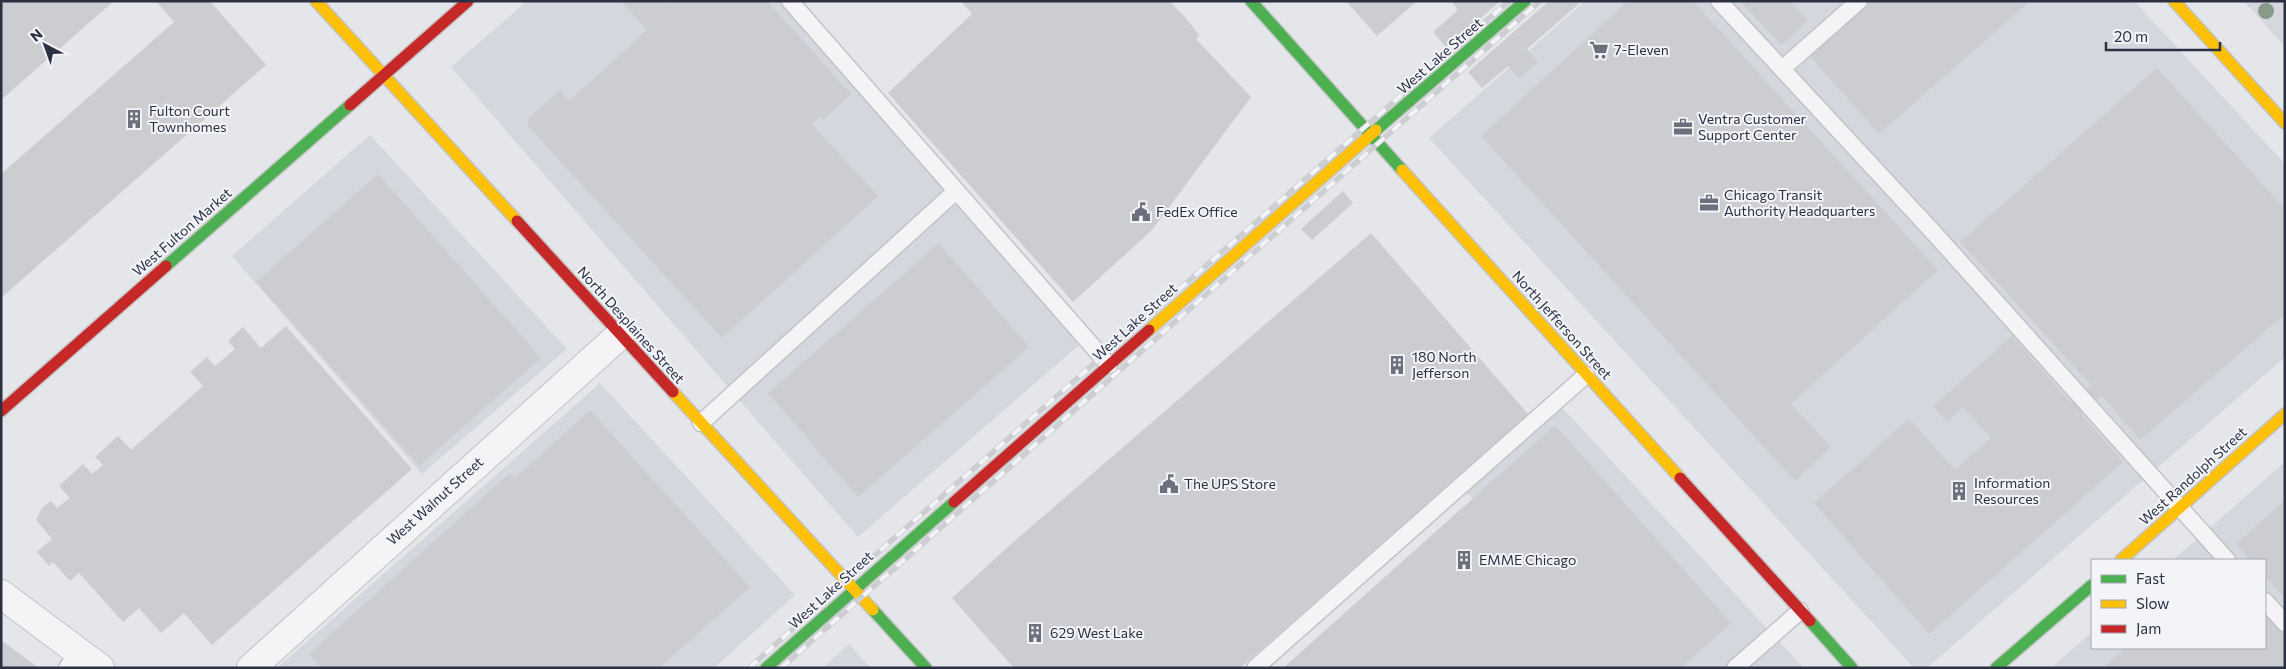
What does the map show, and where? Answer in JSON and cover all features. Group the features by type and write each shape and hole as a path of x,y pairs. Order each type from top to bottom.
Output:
{"main road":[{"name":"North Desplaines Street","path":"316,1 926,668"},
{"name":"West Fulton Market","path":"1,411 468,1"},
{"name":"North Jefferson Street","path":"1251,1 1852,668"},
{"name":"West Lake Street","path":"766,668 1370,135 1525,1"},
{"path":"2174,1 2285,123"},
{"name":"West Randolph Street","path":"2121,559 2180,509 2285,414"},
{"path":"1996,668 2091,586"}],"street":[{"name":"West Walnut Street","path":"251,668 620,335"},
{"path":"1,594 73,660 100,668"}],"lane":[{"path":"790,1 1109,365"},
{"path":"1719,1 1934,233 2180,509 2227,559"},
{"path":"1782,69 1859,1"},
{"path":"700,423 956,191"},
{"path":"1255,668 1586,375"},
{"path":"2266,602 2285,623"},
{"path":"1735,668 1800,611"}],"shaded area":[{"path":"527,1 790,1 1086,339 858,537 451,67"},
{"path":"1585,1 2134,1 2285,164 2285,357 1927,668 1914,668 1429,138"},
{"path":"2244,1 2285,1 2285,47"},
{"path":"370,135 567,349 422,474 232,256"},
{"path":"600,383 795,595 714,668 277,668"},
{"path":"1556,401 1804,668 1622,668 1461,486"},
{"path":"2285,462 2285,668 2051,668 2091,633 2091,649 2266,649 2266,559 2174,559"},
{"path":"849,644 871,668 823,668"}],"building":[{"path":"1,1 114,1 1,100"},
{"name":"Fulton Court Townhomes","path":"156,1 210,1 266,65 1,298 1,174 174,22"},
{"path":"621,1 668,1 681,16 669,1 767,1 851,94 823,120 820,116 812,124 878,196 722,338 528,126 529,118 560,90 569,101 647,30"},
{"path":"961,1 1169,1 1199,35 1196,39 1251,97 1152,230 1073,302 888,93 972,14"},
{"path":"1346,1 1417,1 1377,36"},
{"path":"1451,1 1500,1 1447,48 1433,32 1458,10"},
{"path":"1549,1 1582,1 1527,49 1538,62 1519,79 1508,66 1482,88 1468,72"},
{"name":"Chicago Transit Authority Headquarters","path":"1628,1 1693,1 1938,270 1791,404 1831,447 1795,481 1481,136"},
{"path":"1740,1 1790,1 1808,21 1781,45"},
{"path":"1872,1 2030,1 1879,134 1810,56"},
{"path":"2157,68 2285,209 2285,314 2140,440 2102,396 2081,414 2123,462 1929,634 1814,503 1909,419 1955,470 1991,438 1963,407 1947,422 1933,406 2012,336 2071,403 2091,385 1960,242"},
{"path":"378,174 541,358 419,466 256,282"},
{"path":"1343,191 1353,203 1312,240 1301,229"},
{"path":"1371,233 1528,414 1240,668 1014,668 952,598 1010,545"},
{"path":"939,243 1029,347 858,497 768,393"},
{"path":"286,326 412,469 212,645 184,613 161,633 139,608 123,622 79,573 70,581 53,562 49,566 37,552 52,539 36,520 41,509 51,501 57,508 70,498 59,486 83,464 92,474 103,465 95,457 118,436 131,450 203,386 190,372 207,357 215,366 235,349 228,341 243,327 261,348"},
{"path":"590,410 750,587 659,668 322,668 309,654 510,473 515,478"},
{"path":"1555,425 1731,623 1681,668 1283,668"},
{"path":"2285,500 2285,599 2266,577 2266,559 2249,559 2236,544"},
{"path":"2266,614 2285,635 2285,668 2103,668 2124,649 2266,649"},
{"path":"1,640 39,668 1,668"}],"railway":[{"path":"749,668 883,548 1509,1"},
{"path":"781,668 1540,1"}],"traffic: fast":[{"path":"1251,1 1402,170"},
{"path":"1376,130 1525,1"},
{"path":"166,266 350,105"},
{"path":"766,668 954,502"},
{"path":"1996,668 2091,586"},
{"path":"873,610 926,668"},
{"path":"1810,621 1852,668"}],"traffic: slow":[{"path":"316,1 517,221"},
{"path":"2174,1 2285,123"},
{"path":"1149,330 1376,130"},
{"path":"1402,170 1680,478"},
{"path":"673,392 873,610"},
{"path":"2122,559 2285,414"}],"traffic: jam":[{"path":"350,105 468,1"},
{"path":"517,221 673,392"},
{"path":"1,411 166,266"},
{"path":"954,502 1149,330"},
{"path":"1680,478 1810,621"}],"place":[{"name":"7-Eleven","path":"1599,50"},
{"name":"Fulton Court Townhomes","path":"134,119"},
{"name":"Ventra Customer Support Center","path":"1683,127"},
{"name":"Chicago Transit Authority Headquarters","path":"1709,203"},
{"name":"FedEx Office","path":"1141,212"},
{"name":"180 North Jefferson","path":"1397,365"},
{"name":"The UPS Store","path":"1169,484"},
{"name":"Information Resources","path":"1959,491"},
{"name":"EMME Chicago","path":"1464,560"},
{"name":"629 West Lake","path":"1035,633"}]}
